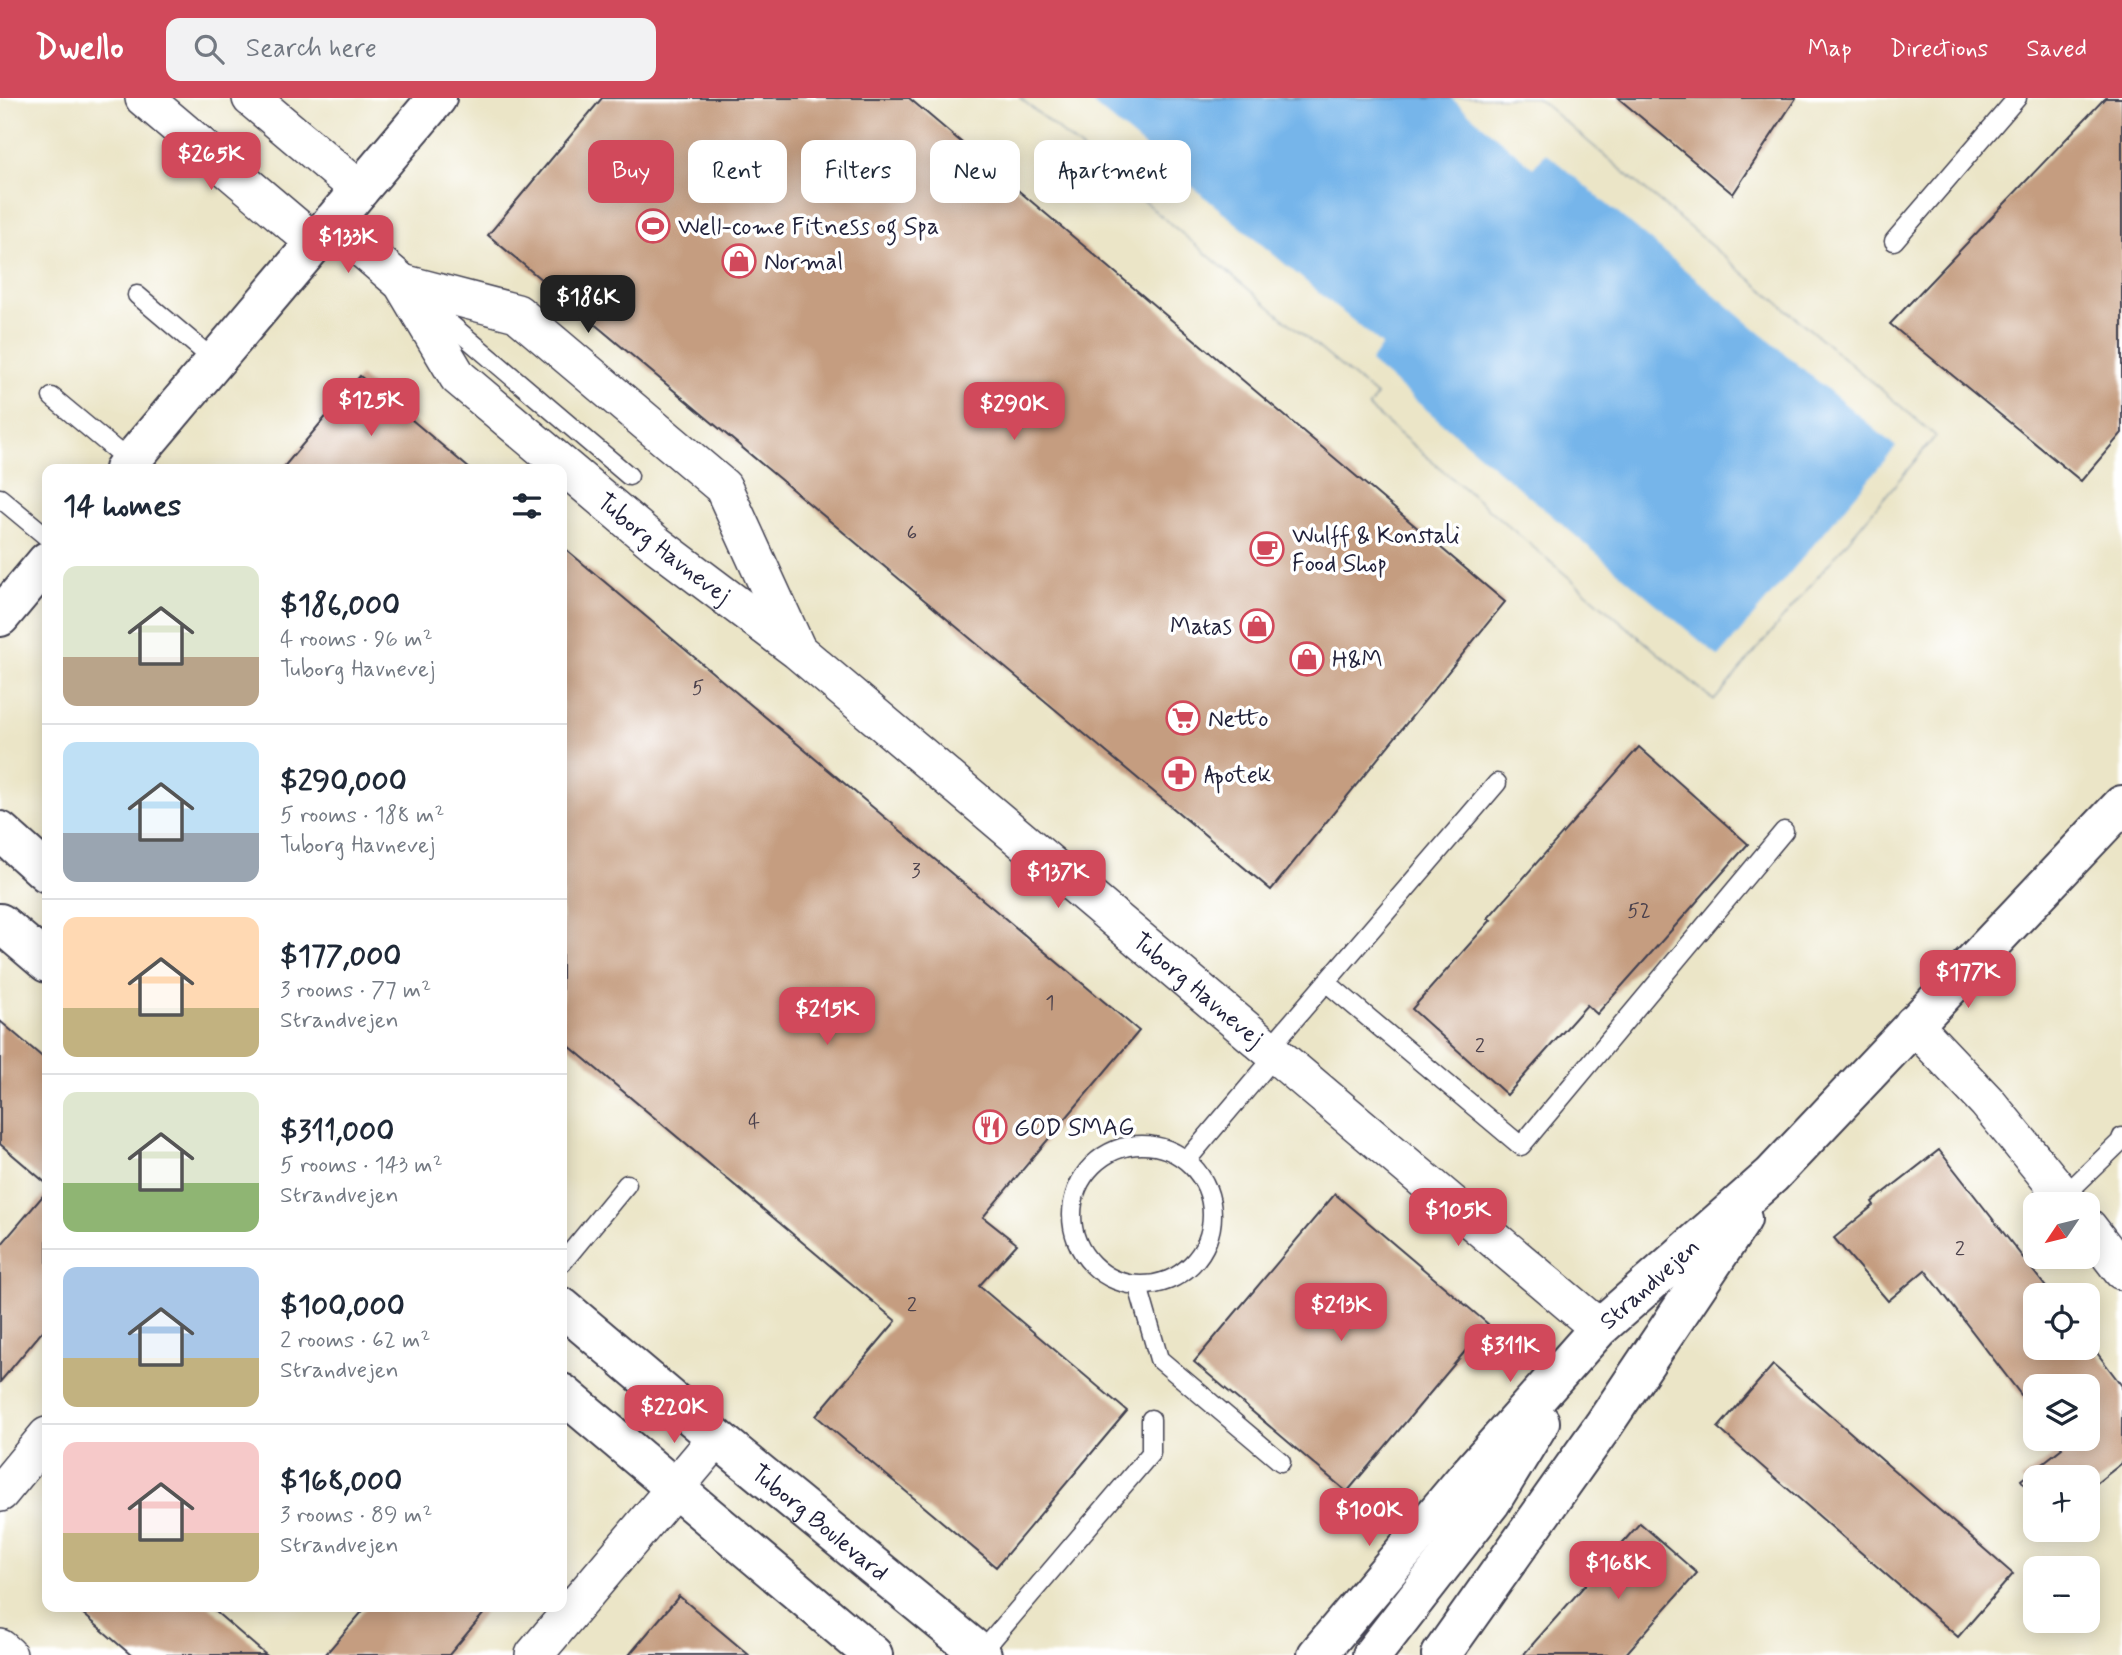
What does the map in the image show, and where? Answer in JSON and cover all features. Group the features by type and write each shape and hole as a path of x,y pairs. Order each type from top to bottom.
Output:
{"street":[{"path":"251,98 360,190"},
{"path":"128,464 437,98"},
{"name":"Tuborg Havnevej","path":"156,104 323,232 402,283 517,313 723,487 798,651"},
{"name":"Tuborg Havnevej","path":"402,283 458,377 561,464"},
{"name":"Tuborg Havnevej","path":"567,469 656,544 798,651 1599,1328"},
{"path":"0,617 42,567"},
{"name":"Strandvejen","path":"1317,1655 1465,1479 1599,1328 1772,1175 2122,805"},
{"path":"0,831 42,869"},
{"path":"0,923 42,958"},
{"path":"1913,1024 1987,1102 2060,1192"},
{"name":"Strandvejen","path":"1441,1655 1603,1426 1772,1175"},
{"path":"2100,1242 2122,1270"},
{"name":"Tuborg Boulevard","path":"567,1311 981,1654"},
{"path":"1372,1655 1491,1502 1599,1328"},
{"path":"567,1398 873,1655"},
{"path":"534,1655 717,1438"},
{"path":"0,1493 42,1442"},
{"path":"0,1648 8,1655"}],"lane":[{"path":"1894,241 2017,98"},
{"path":"402,283 629,476"},
{"path":"137,295 215,361"},
{"path":"52,397 126,464"},
{"path":"0,498 42,533"},
{"path":"1187,1160 1326,982 1497,783"},
{"path":"1326,982 1521,1146 1784,831"},
{"path":"2074,1192 2122,1137"},
{"path":"1146,1144 1168,1149 1187,1160 1202,1177 1211,1198 1213,1220 1208,1242 1197,1260 1180,1275 1159,1284 1138,1286 1116,1281 1097,1270 1082,1253 1073,1233 1072,1210 1076,1189 1088,1170 1104,1155 1125,1147 1146,1144"},
{"path":"567,1257 627,1184"},
{"path":"1138,1286 1159,1359 1281,1462"},
{"path":"981,1654 1151,1453 1151,1419"}],"water":[{"path":"1021,98 1536,98 1935,436 1714,700 1369,407 1377,396 1146,203 1191,203 1191,140 1071,140"}],"pier":[{"path":"1021,98 1086,98 1136,140 1071,140"},
{"path":"1451,98 1536,98 1935,436 1714,700 1369,407 1377,396 1146,203 1191,203 1191,186 1382,345 1370,362 1719,657 1896,447 1546,153 1533,168"}],"building":[{"path":"602,98 909,98 959,140 930,140 930,203 1020,203 1020,192 1505,602 1271,890 488,235"},
{"path":"1618,98 1796,98 1733,194"},
{"path":"2105,98 2122,98 2122,433 2081,481 1890,324"},
{"path":"360,376 464,464 286,464"},
{"path":"567,550 1139,1031 983,1217 1017,1244 979,1286 1127,1411 996,1567 816,1416 896,1321 567,1044"},
{"path":"1639,747 1748,844 1597,1014 1587,1005 1507,1095 1412,1009 1491,920 1488,918"},
{"path":"0,1021 42,1057 42,1180 0,1144"},
{"path":"1939,1150 2023,1258 2023,1269 2032,1269 2043,1283 2023,1283 2023,1360 2100,1360 2100,1357 2122,1386 2122,1463 2100,1480 2100,1465 2040,1465 2058,1451 2100,1451 2100,1374 2023,1374 2023,1397 1925,1270 1888,1301 1834,1238 1874,1205 1872,1202"},
{"path":"1335,1194 1488,1324 1347,1492 1194,1362"},
{"path":"42,1197 42,1332 0,1382 0,1246"},
{"path":"1773,1365 2013,1574 1958,1637 1718,1428"},
{"path":"1640,1523 1697,1573 1625,1655 1523,1655"},
{"path":"679,1596 749,1655 629,1655"},
{"path":"81,1612 216,1612 266,1655 131,1655"},
{"path":"362,1612 485,1612 449,1655 325,1655"}],"place":[{"name":"Well-come Fitness og Spa","path":"653,226"},
{"name":"Normal","path":"739,261"},
{"name":"Wulff & Konstali Food Shop","path":"1267,549"},
{"name":"Matas","path":"1257,626"},
{"name":"H&M","path":"1307,659"},
{"name":"Netto","path":"1183,718"},
{"name":"Apotek","path":"1179,774"},
{"name":"GOD SMAG","path":"990,1127"}]}
